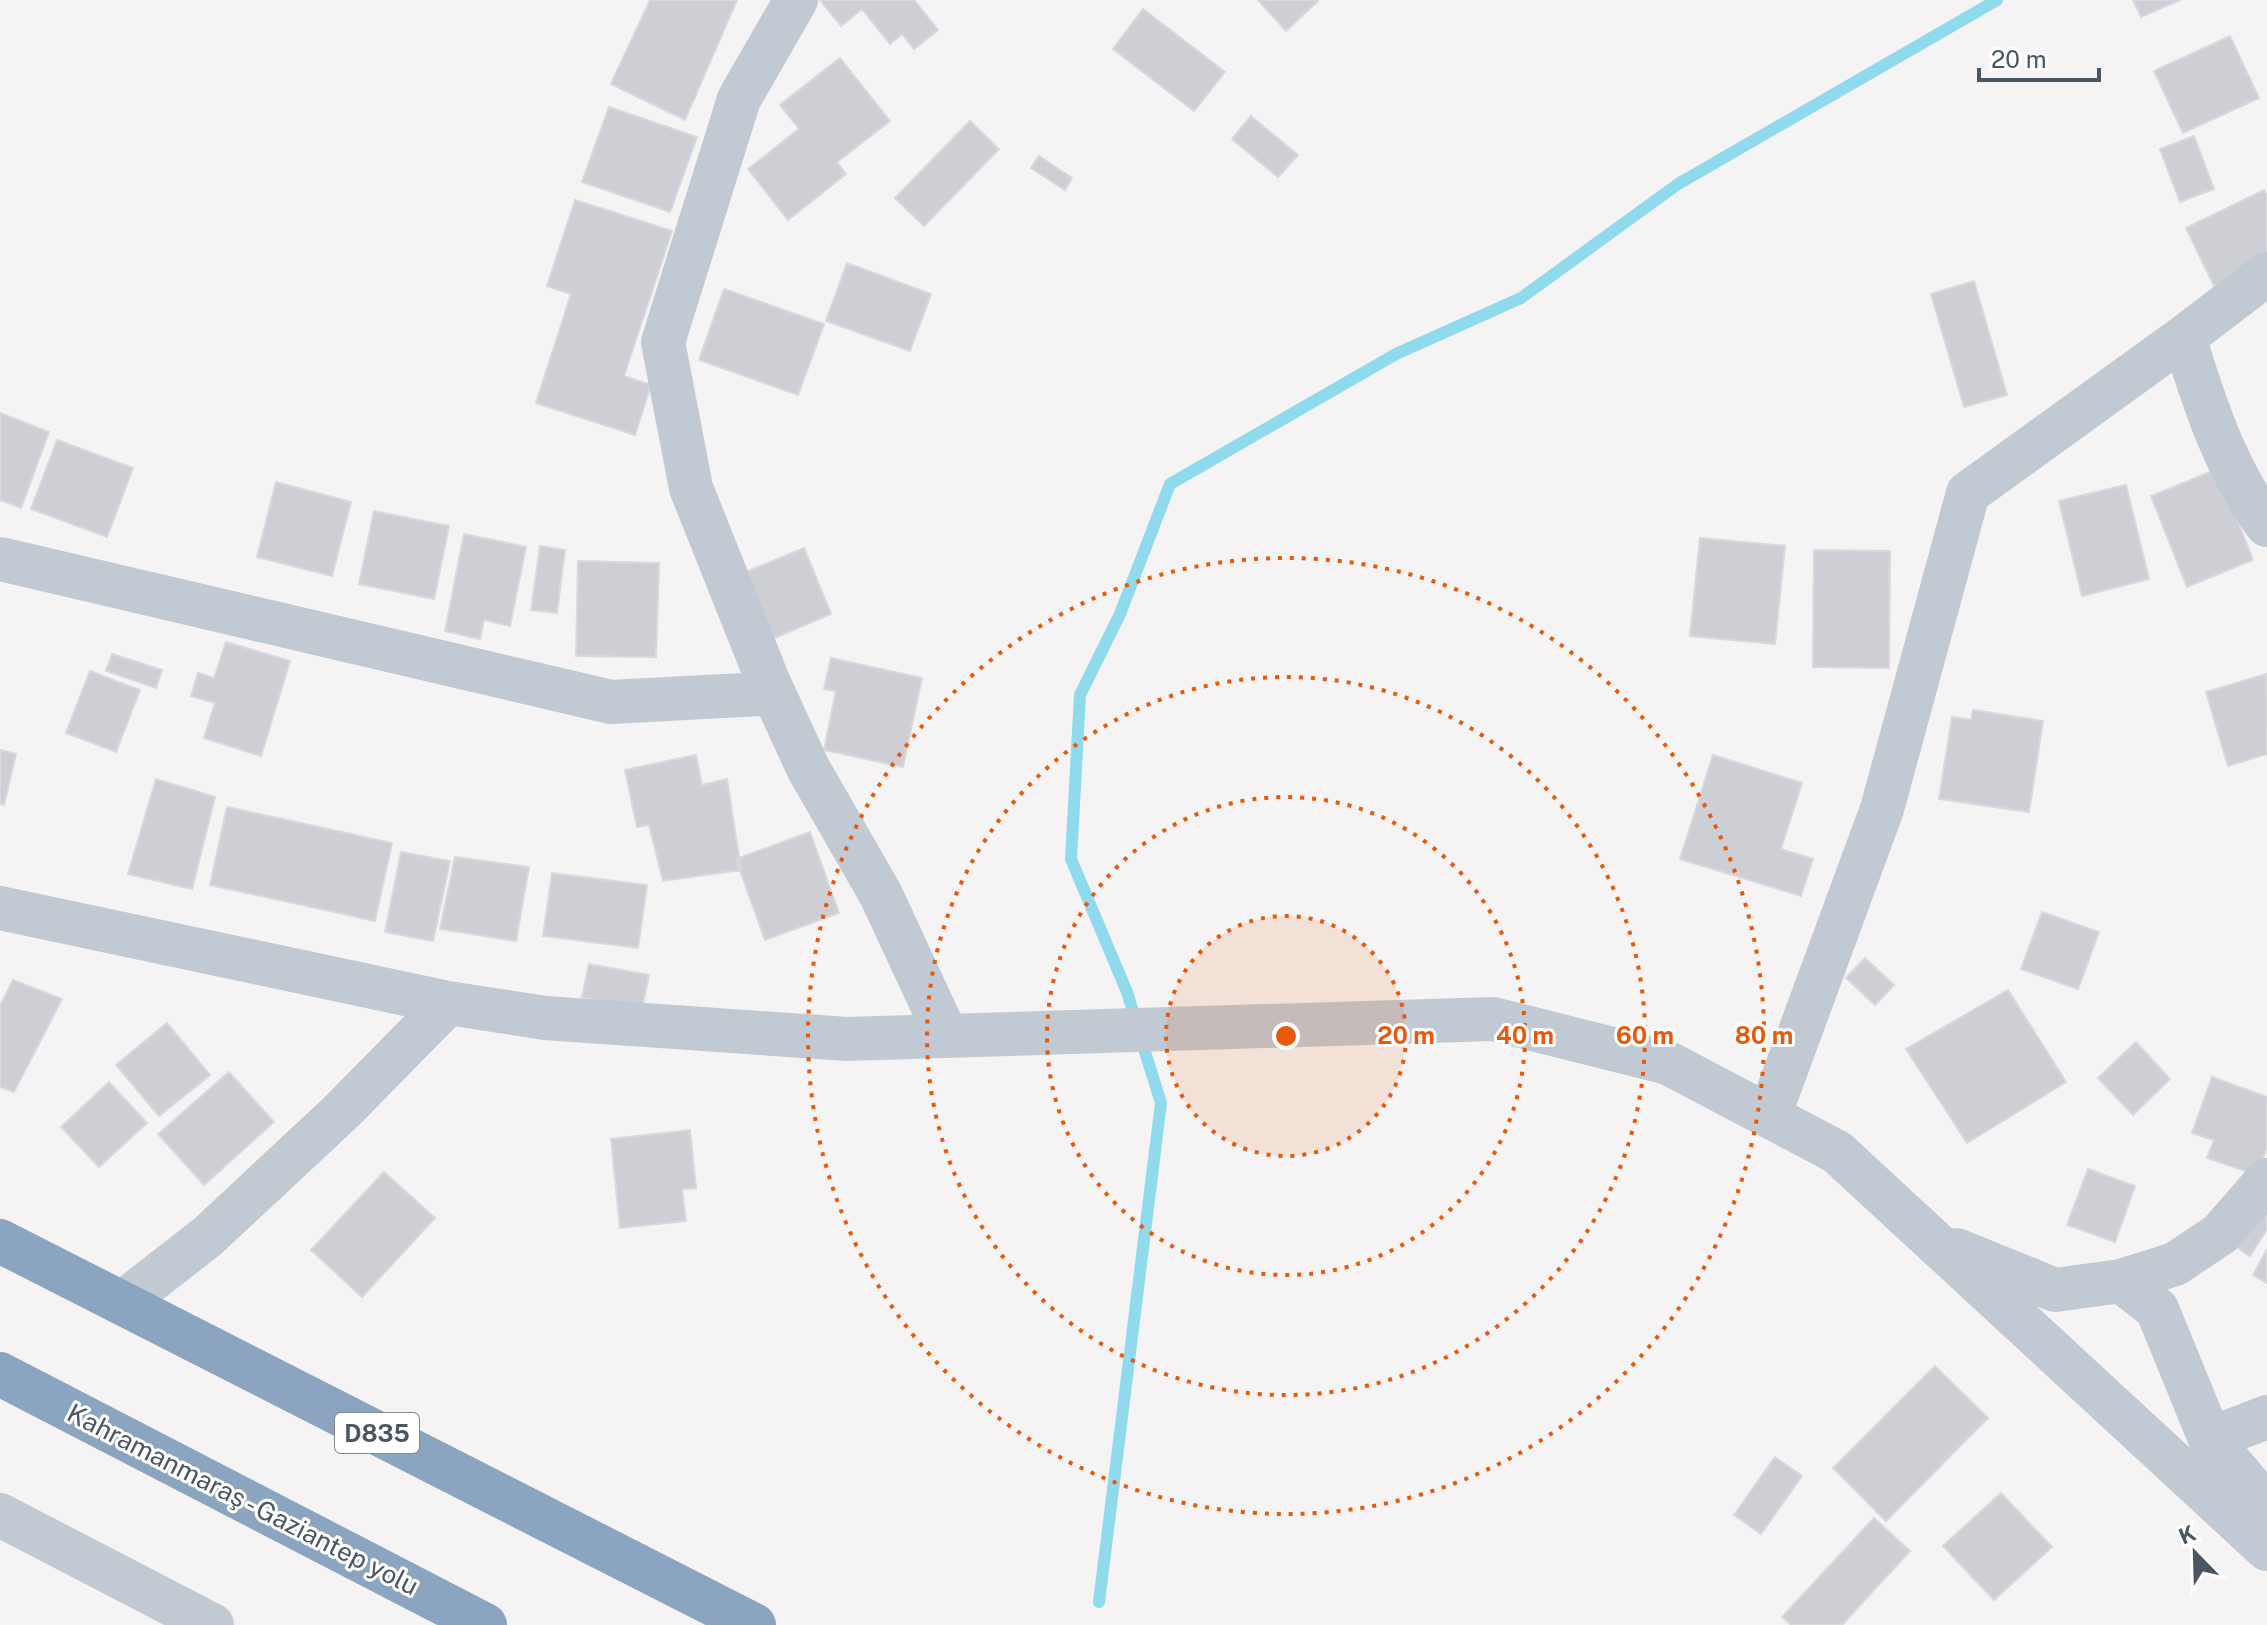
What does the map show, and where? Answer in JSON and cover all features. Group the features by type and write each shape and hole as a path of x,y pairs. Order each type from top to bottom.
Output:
{"highway":[{"name":"D835","path":"0,1241 754,1625"},
{"name":"Kahramanmaraş - Gaziantep yolu","path":"0,1374 485,1625"}],"street":[{"path":"796,0 739,99 663,342 691,488 768,681 808,768 881,895 946,1035"},
{"path":"1769,1116 1882,809 1968,493 2267,274"},
{"path":"2184,337 2205,406 2247,498 2267,525"},
{"path":"0,559 611,702 761,694 768,681"},
{"path":"0,908 448,1003 545,1018 847,1039 1493,1019 1668,1063 1837,1152 2267,1549"},
{"path":"122,1303 207,1237 342,1111 448,1003"},
{"path":"1932,1240 2055,1290 2121,1281 2175,1264 2220,1234 2267,1180"},
{"path":"2121,1281 2157,1309 2210,1439 2267,1506"},
{"path":"2210,1439 2267,1417"},
{"path":"0,1515 212,1625"}],"building":[{"path":"650,0 737,0 685,120 611,84"},
{"path":"820,0 914,0 938,30 914,49 902,34 890,44 862,9 841,26"},
{"path":"1258,0 1317,0 1318,1 1286,31"},
{"path":"2133,0 2180,0 2141,17"},
{"path":"1143,9 1225,72 1194,111 1113,49"},
{"path":"2230,36 2259,98 2183,133 2154,71"},
{"path":"840,58 890,121 837,162 846,174 788,220 748,169 799,129 780,105"},
{"path":"609,107 697,137 670,212 582,182"},
{"path":"1251,116 1298,155 1278,177 1232,139"},
{"path":"970,121 999,149 924,226 895,198"},
{"path":"2194,136 2214,189 2180,202 2160,149"},
{"path":"1039,156 1072,178 1065,190 1031,168"},
{"path":"2264,190 2267,196 2267,260 2214,286 2186,228"},
{"path":"575,200 672,231 624,376 651,385 635,435 536,403 571,294 547,286"},
{"path":"847,263 931,294 910,351 826,321"},
{"path":"1974,281 2007,395 1964,407 1931,294"},
{"path":"724,289 824,324 798,395 699,360"},
{"path":"0,413 49,432 21,508 0,500"},
{"path":"57,440 133,468 107,537 31,509"},
{"path":"2217,469 2253,560 2187,587 2151,496"},
{"path":"276,482 351,502 332,576 257,557"},
{"path":"2126,485 2149,579 2082,596 2059,501"},
{"path":"374,511 449,526 434,599 359,584"},
{"path":"464,534 526,547 510,626 484,620 480,639 445,631"},
{"path":"1700,538 1785,546 1775,644 1690,636"},
{"path":"540,546 565,550 557,613 531,610"},
{"path":"804,548 831,614 770,640 743,573"},
{"path":"1814,550 1890,551 1889,668 1813,667"},
{"path":"578,561 659,563 656,657 576,656"},
{"path":"226,642 290,661 261,756 204,738 215,703 191,696 198,673 214,678"},
{"path":"112,654 162,670 156,688 106,671"},
{"path":"831,658 922,678 903,767 824,750 836,691 824,689"},
{"path":"90,671 140,690 116,752 66,733"},
{"path":"2266,674 2267,754 2228,766 2206,692"},
{"path":"1973,710 2043,721 2029,812 1939,799 1952,717 1971,720"},
{"path":"0,750 16,754 4,805 0,804"},
{"path":"696,755 702,785 727,779 741,870 663,881 649,825 637,827 625,770"},
{"path":"1713,755 1802,783 1781,849 1813,859 1801,896 1680,859"},
{"path":"156,779 215,797 192,889 128,874"},
{"path":"227,807 392,843 375,921 210,885"},
{"path":"810,832 839,913 765,940 736,859"},
{"path":"401,852 450,861 433,941 385,932"},
{"path":"455,857 529,867 516,941 440,929"},
{"path":"552,873 647,885 638,948 543,936"},
{"path":"2042,912 2099,932 2078,989 2021,969"},
{"path":"1865,958 1894,985 1875,1005 1846,978"},
{"path":"589,964 649,975 642,1009 582,997"},
{"path":"13,980 62,999 14,1092 0,1087 0,1006"},
{"path":"2008,990 2066,1082 1967,1143 1906,1049"},
{"path":"167,1023 210,1075 159,1116 116,1065"},
{"path":"2136,1042 2170,1079 2133,1115 2098,1078"},
{"path":"229,1072 274,1122 204,1185 158,1134"},
{"path":"2212,1077 2267,1097 2267,1147 2257,1175 2207,1158 2214,1140 2192,1133"},
{"path":"109,1082 147,1123 99,1167 61,1127"},
{"path":"690,1130 696,1188 682,1189 686,1221 620,1228 611,1139"},
{"path":"2088,1169 2135,1186 2115,1242 2067,1225"},
{"path":"384,1172 435,1218 362,1297 311,1250"},
{"path":"2267,1210 2267,1229 2250,1256 2225,1240"},
{"path":"2267,1249 2267,1283 2253,1275"},
{"path":"1935,1366 1988,1418 1886,1521 1833,1468"},
{"path":"1775,1457 1802,1476 1761,1534 1734,1515"},
{"path":"2001,1493 2052,1547 1994,1600 1943,1546"},
{"path":"1874,1518 1910,1551 1842,1625 1791,1625 1782,1617"}],"waterway":[{"path":"1136,1021 1127,992 1071,859 1080,695 1120,614 1170,484 1396,354 1521,298 1678,184 1997,0"},
{"path":"1099,1602 1161,1103 1141,1039"}]}
